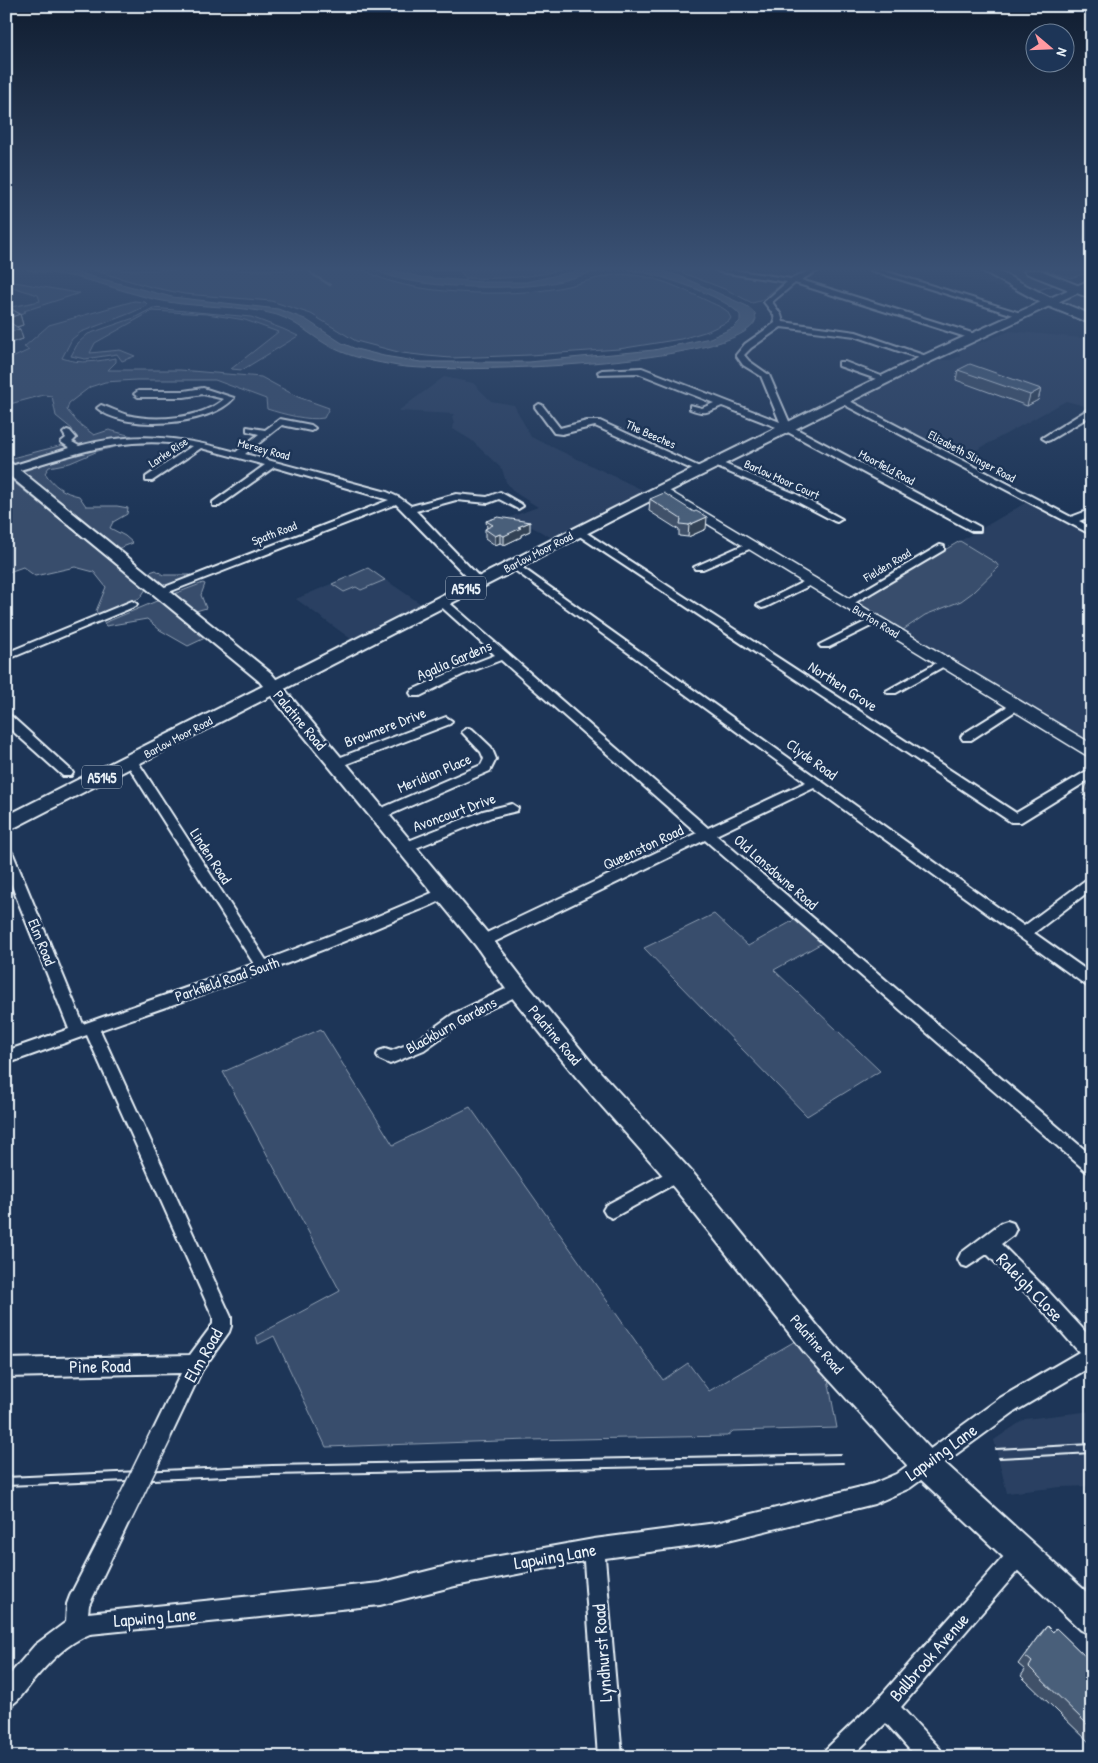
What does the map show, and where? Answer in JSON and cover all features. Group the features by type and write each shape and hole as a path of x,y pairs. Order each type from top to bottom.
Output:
{"main road":[{"name":"Barlow Moor Road","path":"6,825 132,762 273,687 513,564 939,352"},
{"name":"Palatine Road","path":"7,469 258,670 380,814 584,1070 677,1174 816,1344 926,1465 1020,1554 1092,1618"}],"street":[{"path":"742,352 740,355 746,363 765,374 787,428"},
{"path":"911,352 928,358"},
{"path":"842,364 885,379"},
{"name":"Moorfield Road","path":"602,372 640,370 787,428 976,529"},
{"path":"100,408 129,418 194,416 223,405 230,398 203,391 184,394 138,394"},
{"name":"Elizabeth Slinger Road","path":"842,400 1092,532"},
{"path":"693,407 702,411 723,402"},
{"name":"The Beeches","path":"539,406 557,431 567,431 591,422 597,423 701,470"},
{"path":"1047,438 1080,420 1090,412"},
{"path":"148,438 156,418"},
{"path":"1080,420 1092,424"},
{"path":"238,455 280,422 311,428"},
{"path":"250,429 268,433"},
{"path":"67,433 70,438 66,442 77,449"},
{"name":"Mersey Road","path":"7,469 120,439 174,439 200,445 384,494 397,500 409,510 478,582"},
{"name":"Larke Rise","path":"149,479 200,445"},
{"name":"Barlow Moor Court","path":"715,463 793,496 837,519"},
{"path":"216,504 271,464"},
{"name":"Burton Road","path":"661,490 1092,751"},
{"path":"409,510 456,497 488,500 500,496 518,506"},
{"name":"Spath Road","path":"161,592 397,500"},
{"path":"1071,521 1092,512"},
{"name":"Northen Grove","path":"580,531 1016,818 1092,772"},
{"path":"699,566 750,544"},
{"name":"Fielden Road","path":"847,603 940,548"},
{"name":"Clyde Road","path":"513,564 1092,982"},
{"path":"762,605 810,581"},
{"name":"Old Lansdowne Road","path":"441,601 707,835 1092,1166"},
{"path":"6,656 132,604"},
{"path":"825,645 875,620"},
{"name":"Agalia Gardens","path":"416,693 458,673 504,655"},
{"path":"892,691 944,662"},
{"path":"967,737 1016,705"},
{"path":"6,718 68,773"},
{"name":"Browmere Drive","path":"337,763 446,721"},
{"name":"Meridian Place","path":"380,814 486,768 490,759 487,750 468,732"},
{"name":"Linden Road","path":"132,762 263,967"},
{"name":"Queenston Road","path":"483,941 816,782"},
{"name":"Avoncourt Drive","path":"406,847 488,814 512,808"},
{"name":"Elm Road","path":"6,854 84,1029 222,1317 222,1326 194,1364 160,1438 78,1604 77,1627"},
{"path":"1024,933 1092,882"},
{"name":"Parkfield Road South","path":"6,1058 263,967 382,920 444,893"},
{"name":"Blackburn Gardens","path":"385,1055 390,1058 419,1046 458,1018 518,989"},
{"path":"612,1210 677,1174"},
{"name":"Raleigh Close","path":"967,1259 1007,1228"},
{"name":"Raleigh Close","path":"988,1243 1043,1298 1092,1354"},
{"name":"Lapwing Lane","path":"6,1697 48,1648 63,1635 77,1627 90,1623 380,1594 455,1575 594,1549 716,1532 807,1512 874,1494 903,1481 1007,1405 1092,1354"},
{"name":"Pine Road","path":"6,1368 194,1364"},
{"name":"Lyndhurst Road","path":"594,1549 610,1757"},
{"name":"Ballbrook Avenue","path":"834,1757 886,1707 1020,1554"},
{"path":"886,1707 932,1757"}],"shaded area":[{"path":"24,352 65,352 62,358 82,362 116,358 116,362 108,370 180,370 261,377 298,397 329,408 324,418 303,418 288,415 267,409 266,399 215,380 105,382 90,387 69,403 67,410 78,423 94,435 109,430 132,436 84,444 14,465 8,459 63,445 74,438 72,429 56,416 52,396 44,395 6,405 6,361"},
{"path":"73,352 126,352 135,356 122,361 117,354 85,359 71,356"},
{"path":"252,352 271,352 242,370 231,369"},
{"path":"344,352 369,352 421,362 529,362 630,352 675,352 650,357 590,363 472,369 398,366"},
{"path":"399,352 570,352 451,358"},
{"path":"959,352 1092,352 1092,408 1066,401 962,458 856,402 857,399 938,360 951,360 960,356"},
{"path":"444,377 473,383 491,401 514,405 531,437 647,492 554,539 532,527 525,530 505,519 538,507 514,492 506,482 502,469 471,440 453,429 452,417 454,414 398,411"},
{"path":"131,443 98,451 70,463 49,467 45,473 60,488 79,496 86,506 128,508 127,514 113,522 110,528 133,543 117,549 21,472 90,449"},
{"path":"6,476 146,589 140,598 99,615 96,611 106,587 94,572 75,567 35,576 23,567 6,573"},
{"path":"1027,502 1092,537 1092,744 856,602"},
{"path":"960,541 996,563 999,567 961,601 925,615 903,630 856,602"},
{"path":"368,568 421,604 351,639 296,599"},
{"path":"368,568 385,580 361,590 356,587 344,592 332,584"},
{"path":"156,570 163,575 190,575 193,577 166,588 147,573"},
{"path":"203,583 205,584 201,595 206,608 196,611 174,594"},
{"path":"159,600 205,638 188,646 160,630 147,619 106,626 104,623"},
{"path":"714,914 748,946 796,919 822,943 774,970 880,1071 807,1116 644,948"},
{"path":"321,1029 393,1145 470,1107 663,1380 688,1363 709,1391 797,1340 828,1379 837,1428 733,1431 727,1436 326,1447 274,1336 258,1344 256,1336 340,1291 223,1072"},
{"path":"1092,1411 1092,1486 1061,1487 1007,1493 994,1440 1025,1419"}],"building":[{"path":"970,364 1041,389 1030,395 958,370"},
{"path":"664,493 694,512 696,511 707,517 689,525 680,524 681,519 650,499"},
{"path":"498,517 530,522 504,536 500,534 495,536 485,529 493,525 486,521"},
{"path":"1092,781 1092,791 1088,789 1091,787 1087,784"},
{"path":"1047,1626 1053,1632 1056,1628 1092,1663 1092,1729 1029,1667 1032,1662 1025,1656"}],"tram line":[{"path":"996,1449 1092,1444"},
{"path":"999,1458 1092,1453"},
{"path":"6,1477 272,1465 841,1454"},
{"path":"6,1486 273,1475 843,1463"}]}
